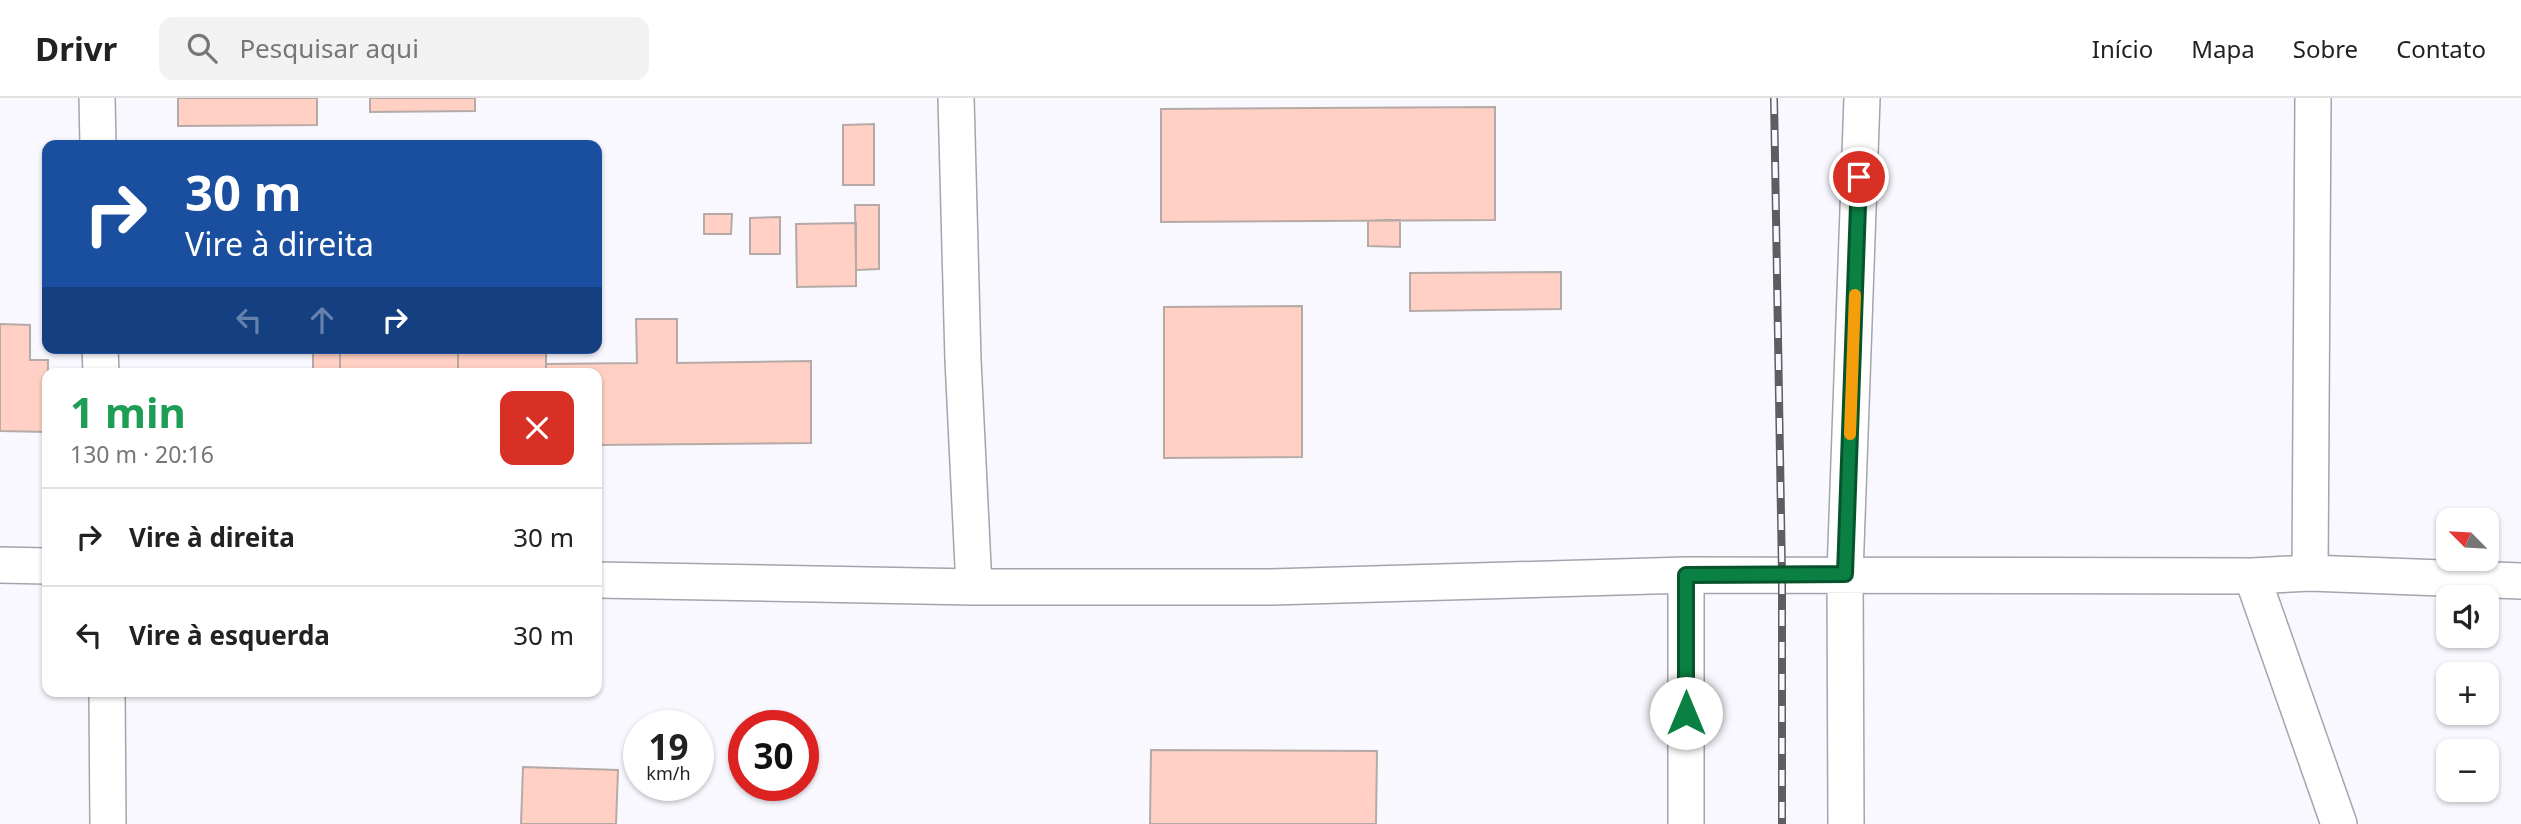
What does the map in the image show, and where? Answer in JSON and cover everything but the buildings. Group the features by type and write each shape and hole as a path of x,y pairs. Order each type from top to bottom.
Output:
{"street":[{"path":"97,98 98,140"},
{"path":"956,98 963,360 974,587"},
{"path":"1846,824 1845,574 1862,98"},
{"path":"2309,573 2313,98"},
{"path":"0,565 42,566"},
{"path":"602,580 974,587 1271,587 1686,575 2252,576 2309,573 2521,580"},
{"path":"1686,575 1686,824"},
{"path":"2252,576 2339,824"},
{"path":"107,697 108,824"}],"railway":[{"path":"1774,98 1782,575 1782,824"}],"slow traffic":[{"path":"1850,434 1855,295"}],"route":[{"path":"1686,713 1686,575 1845,574 1859,177"}]}
